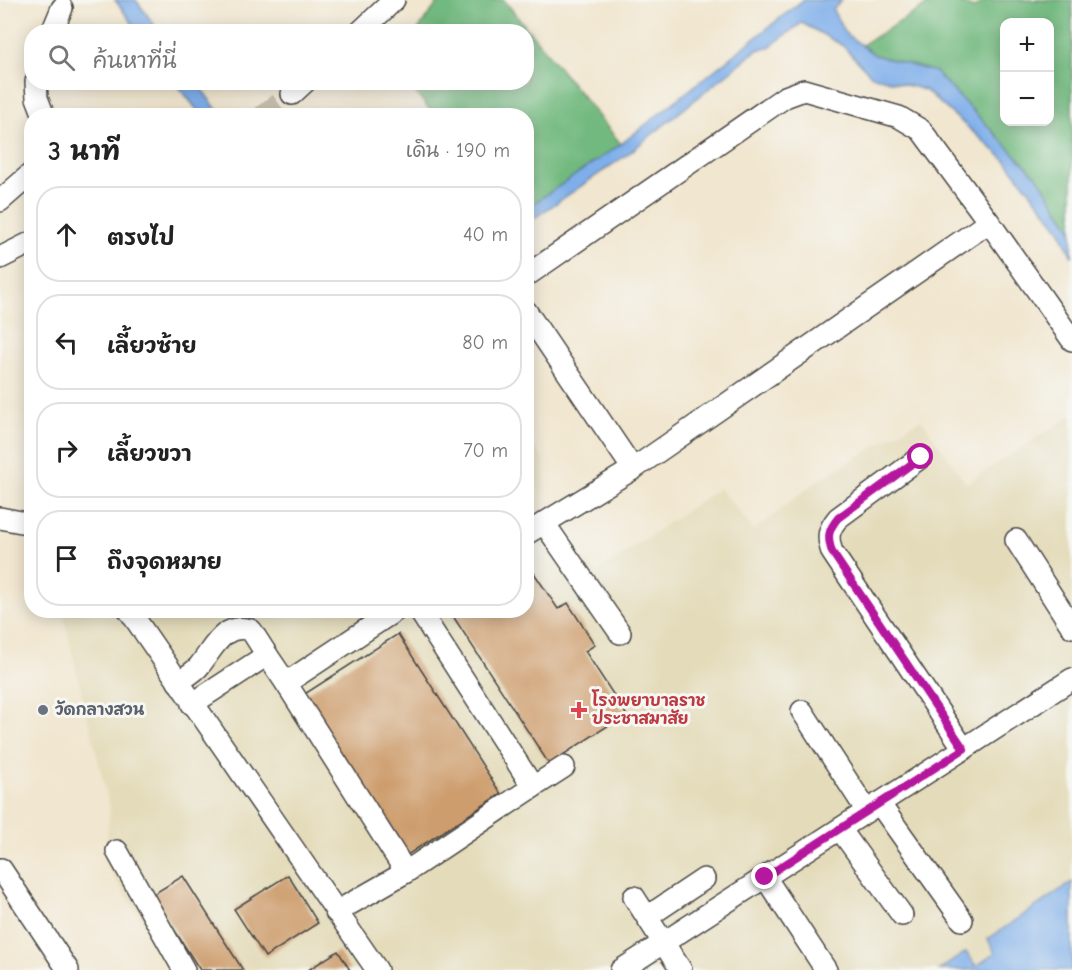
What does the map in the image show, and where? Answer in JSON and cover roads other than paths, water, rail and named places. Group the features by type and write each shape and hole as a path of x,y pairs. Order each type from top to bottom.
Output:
{"street":[{"path":"368,24 394,0"},
{"path":"55,24 62,8"},
{"path":"37,90 41,108"},
{"path":"534,271 785,98 804,90 899,117 921,130 1072,340"},
{"path":"0,201 24,180"},
{"path":"620,633 535,529 633,469 989,222"},
{"path":"0,258 24,246"},
{"path":"534,323 633,469"},
{"path":"921,457 838,518 829,528 828,540 832,552 964,749"},
{"path":"0,518 24,522"},
{"path":"1016,540 1072,627"},
{"path":"134,618 377,970"},
{"path":"245,618 406,872"},
{"path":"286,683 384,618"},
{"path":"424,618 533,788"},
{"path":"178,682 199,667 214,645 225,634 241,627 251,630"},
{"path":"192,704 267,655"},
{"path":"621,970 964,749 1069,685"},
{"path":"802,711 873,807 962,920"},
{"path":"336,912 406,872 564,767"},
{"path":"840,829 902,915"},
{"path":"117,851 184,970"},
{"path":"1,869 68,970"},
{"path":"765,877 826,970"},
{"path":"647,917 704,879"},
{"path":"634,897 681,970"}],"water":[{"path":"115,0 136,0 154,24 133,24"},
{"path":"803,0 842,0 833,10 845,33 875,55 935,72 1038,178 1072,230 1072,257 1059,228 1005,160 925,90 872,76 842,45 802,23 769,47 757,50 628,154 534,218 534,203 621,144"},
{"path":"181,90 202,90 216,108 196,108"},
{"path":"1072,882 1072,970 939,970 966,952 976,966 995,953 988,939"}],"tunnel":[{"path":"273,108 292,94"}],"place":[{"name":"วัดกลางสวน","path":"43,710"},
{"name":"โรงพยาบาลราช ประชาสมาสัย","path":"579,710"}]}
